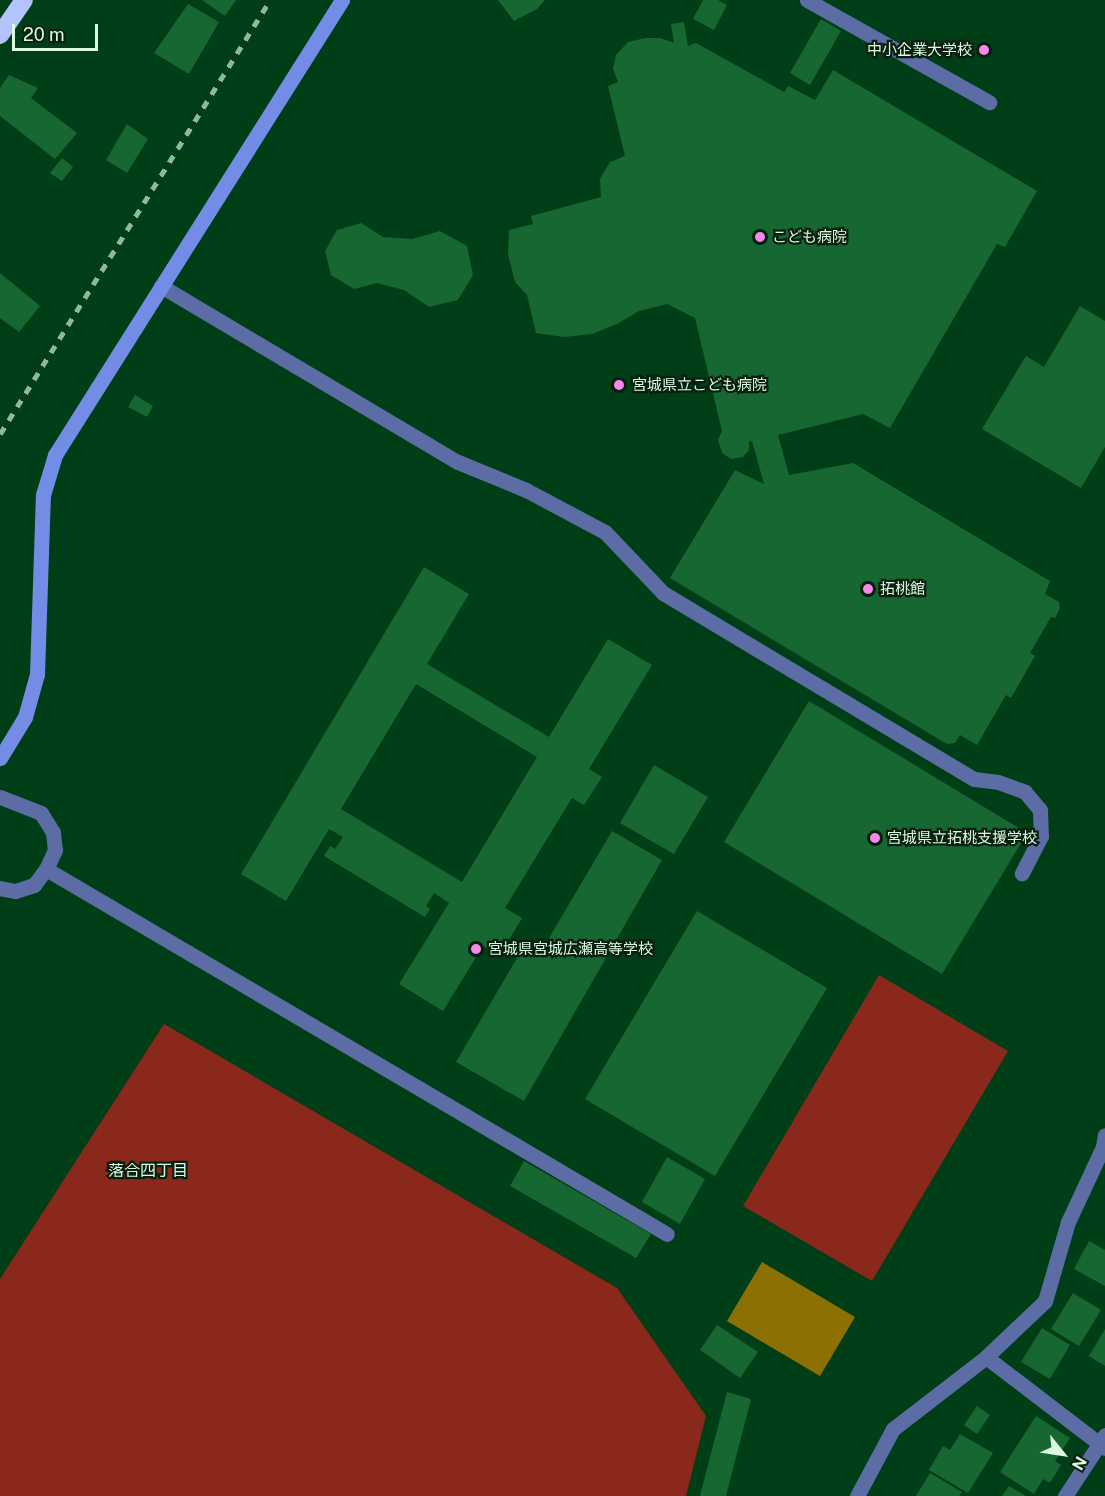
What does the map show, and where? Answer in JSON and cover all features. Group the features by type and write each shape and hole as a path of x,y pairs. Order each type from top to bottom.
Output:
{"highway":[{"path":"0,35 24,0"}],"street":[{"path":"0,758 25,717 37,674 43,495 55,455 342,0"},
{"path":"807,0 989,102"},
{"path":"161,286 458,462 526,490 605,532 663,592 974,779 998,782 1025,792 1040,810 1041,836 1022,873"},
{"path":"0,797 41,813 53,832 55,850 46,869 34,885 15,891 0,888"},
{"path":"46,869 666,1234"},
{"path":"857,1496 893,1429 986,1357 1045,1301 1068,1222 1103,1147 1105,1135"},
{"path":"986,1357 1103,1442 1065,1496"}],"shaded area":[{"path":"879,975 1008,1051 872,1281 743,1206"},
{"path":"164,1024 617,1288 706,1416 686,1496 0,1496 0,1279"},
{"path":"762,1262 855,1317 820,1376 727,1321"}],"building":[{"path":"202,0 236,0 225,16"},
{"path":"498,0 545,0 537,9 514,21"},
{"path":"703,0 718,0 727,5 714,30 693,19"},
{"path":"188,4 219,22 189,74 154,53"},
{"path":"821,19 841,31 810,85 790,73"},
{"name":"こども病院","path":"684,22 688,46 696,43 784,92 788,86 815,100 833,70 1037,191 1005,247 997,244 890,428 863,414 778,435 789,475 853,463 1050,581 1045,594 1059,602 1060,608 1055,618 1051,617 1030,653 1035,656 1011,698 1006,695 977,745 960,735 955,743 947,744 670,578 735,470 764,484 752,441 749,442 749,450 743,457 731,459 722,453 718,440 722,431 695,318 667,304 639,311 617,324 592,334 564,337 536,333 527,295 515,282 508,254 509,230 533,224 531,216 601,197 600,179 610,162 625,156 608,86 618,82 613,69 616,55 628,42 645,38 660,38 674,43 671,24"},
{"path":"9,75 38,88 31,98 77,133 55,159 0,116 0,88"},
{"path":"127,124 148,139 127,173 106,160"},
{"path":"62,158 73,167 62,181 50,173"},
{"path":"361,223 383,237 412,239 440,231 467,246 473,275 458,300 429,307 404,290 377,283 354,289 331,275 325,251 337,230"},
{"path":"0,273 40,306 19,332 0,318"},
{"path":"1080,306 1105,321 1105,447 1081,488 982,429 1026,356 1044,367"},
{"path":"135,395 153,406 147,417 128,407"},
{"path":"424,567 469,594 427,664 549,737 608,639 652,665 589,769 602,777 584,805 572,798 505,908 522,918 499,956 483,946 443,1011 399,984 449,903 434,893 426,906 430,909 425,917 324,856 330,846 335,849 343,837 329,829 286,901 241,874","holes":["416,684 537,757 462,882 341,809"]},
{"name":"宮城県立拓桃支援学校","path":"809,701 1027,833 942,974 724,842"},
{"path":"654,765 708,797 674,854 620,823"},
{"path":"612,831 662,860 524,1101 456,1062 527,941 542,950"},
{"path":"697,911 827,988 715,1176 585,1099"},
{"path":"667,1157 705,1179 680,1224 642,1202"},
{"path":"524,1161 651,1234 636,1258 510,1186"},
{"path":"1089,1241 1105,1250 1105,1286 1074,1269"},
{"path":"1073,1293 1101,1310 1079,1346 1051,1329"},
{"path":"717,1325 758,1352 740,1378 700,1350"},
{"path":"1042,1328 1070,1345 1050,1379 1021,1362"},
{"path":"1105,1329 1105,1366 1089,1356"},
{"path":"727,1392 751,1399 726,1496 700,1496"},
{"path":"977,1406 990,1415 977,1434 964,1425"},
{"path":"1036,1416 1070,1438 1055,1461 1061,1465 1050,1483 1043,1479 1034,1494 1000,1472"},
{"path":"960,1434 993,1453 968,1493 929,1470 943,1446 950,1450"},
{"path":"930,1473 962,1492 959,1496 916,1496"},
{"path":"1009,1486 1026,1496 1002,1496"}],"railway":[{"path":"0,434 270,0"}],"place":[{"name":"中小企業大学校","path":"984,50"},
{"name":"こども病院","path":"760,237"},
{"name":"宮城県立こども病院","path":"619,385"},
{"name":"拓桃館","path":"868,589"},
{"name":"宮城県立拓桃支援学校","path":"875,838"},
{"name":"宮城県宮城広瀬高等学校","path":"476,949"}],"district":[{"name":"落合四丁目","path":"148,1171"}]}
